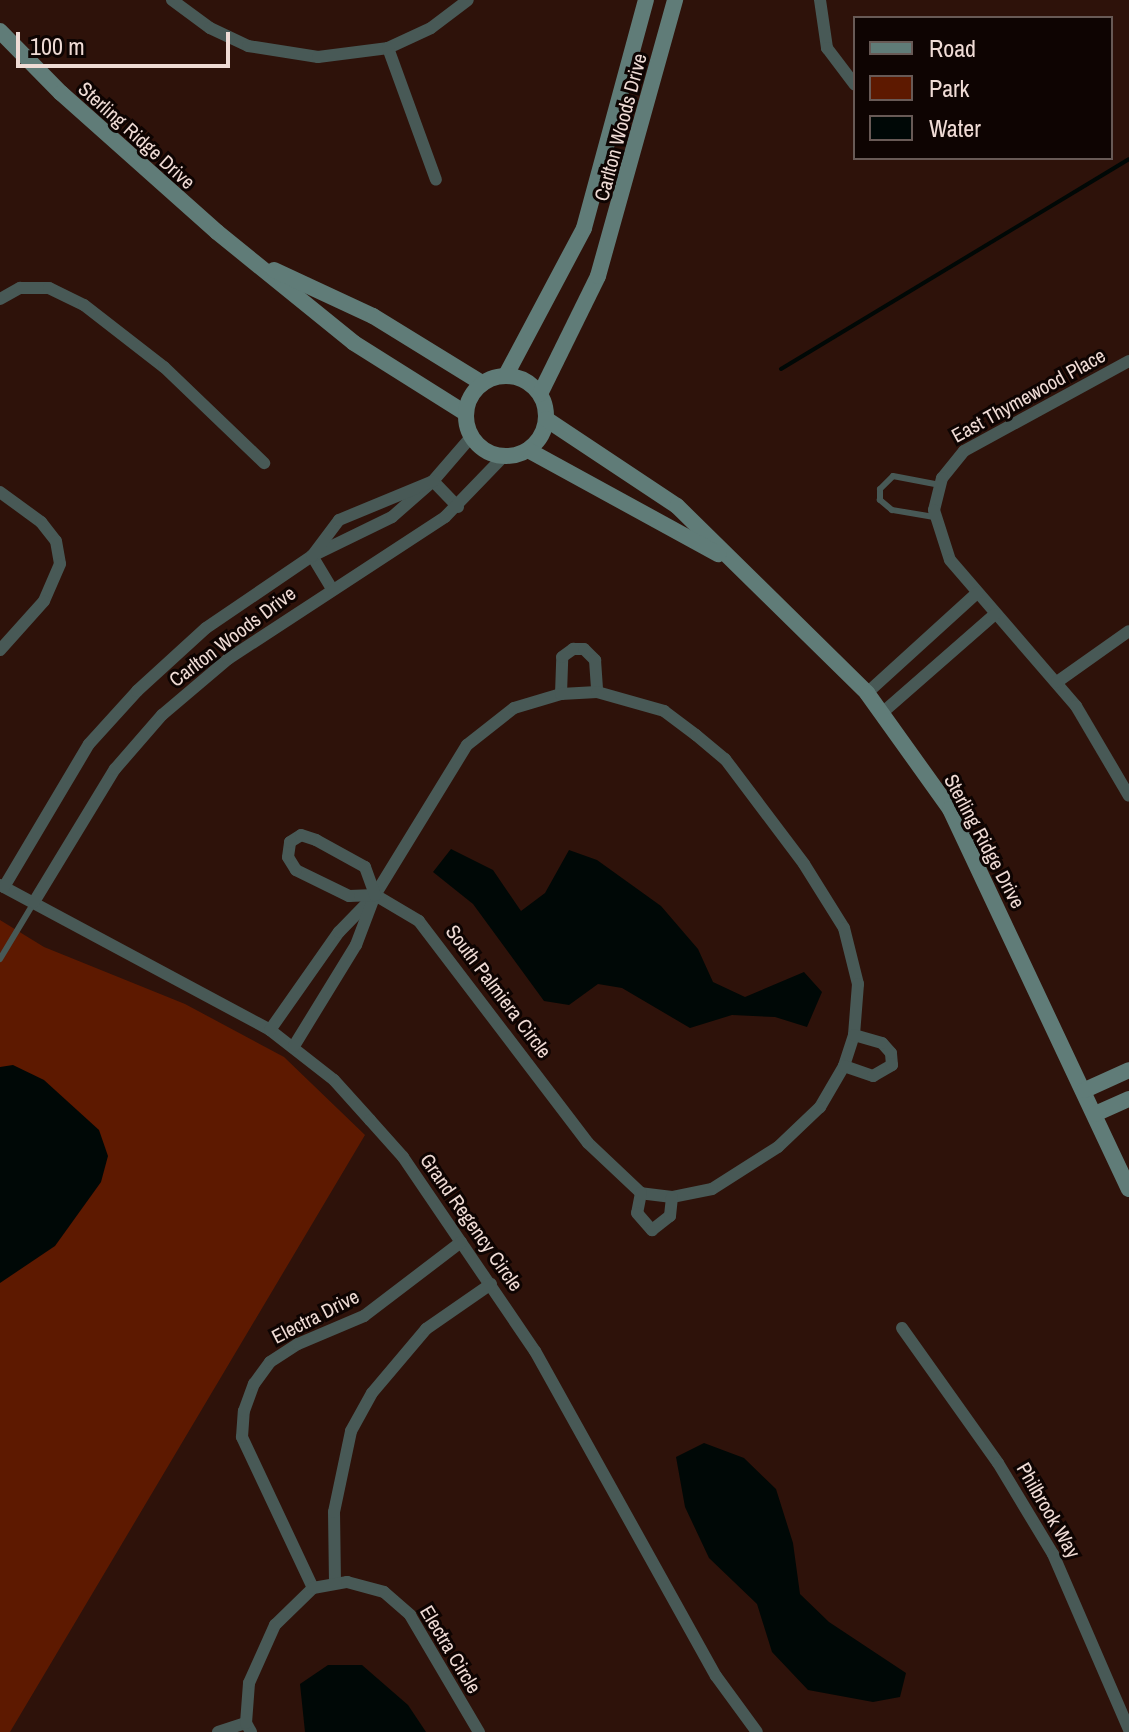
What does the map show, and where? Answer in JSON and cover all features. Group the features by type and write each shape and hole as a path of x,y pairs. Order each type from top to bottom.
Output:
{"street":[{"path":"172,0 210,28 272,53 341,57 388,48 431,28 468,0"},
{"name":"Carlton Woods Drive","path":"506,375 584,228 606,158 646,0"},
{"name":"Carlton Woods Drive","path":"540,394 598,276 632,164 675,0"},
{"path":"820,0 821,50 853,83"},
{"name":"Sterling Ridge Drive","path":"0,31 155,180 354,343 465,413"},
{"path":"388,48 436,180"},
{"path":"606,158 632,164"},
{"name":"Sterling Ridge Drive","path":"255,261 373,316 482,383"},
{"path":"0,299 20,288 49,288 84,305 164,367 264,463"},
{"name":"East Thymewood Place","path":"934,517 940,485 951,461 1129,361"},
{"path":"506,375 525,380 540,394 546,419 541,436 528,450 504,456 485,451 471,437 465,413 482,383 506,375"},
{"name":"Sterling Ridge Drive","path":"546,419 642,479 734,562 867,693 950,809 1129,1189"},
{"name":"Carlton Woods Drive","path":"1,889 89,744 137,691 206,628 312,556 392,517 433,481 471,437"},
{"name":"Sterling Ridge Drive","path":"528,450 734,562"},
{"name":"Carlton Woods Drive","path":"34,902 106,782 162,715 228,659 332,589 411,542 458,507 504,456"},
{"path":"433,481 458,507"},
{"name":"Carlton Woods Drive","path":"312,556 339,520 433,481"},
{"path":"0,492 41,522 56,541 60,564 44,601 0,650"},
{"path":"934,517 941,544 977,593 1057,682 1099,737 1129,796"},
{"path":"312,556 332,589"},
{"path":"867,693 977,593"},
{"path":"882,713 995,614"},
{"path":"1057,682 1129,631"},
{"path":"561,694 562,657 573,649 584,649 595,660 597,692"},
{"path":"294,1046 356,945 375,895 467,745 514,708 561,694 597,692 664,711 725,759 804,864 844,928 858,984 854,1035 844,1066 820,1107 778,1147 712,1189 672,1197 641,1193 637,1213 652,1230 670,1216 672,1197"},
{"path":"301,835 365,867 375,895 349,896 296,870 288,857 290,842 301,835"},
{"name":"Grand Regency Circle","path":"1,889 34,902 270,1030 334,1080 387,1138 535,1351 716,1676 757,1732"},
{"path":"270,1030 339,932 375,895"},
{"name":"South Palmiera Circle","path":"375,895 419,921 588,1143 641,1193"},
{"path":"844,1066 873,1076 892,1065 891,1053 882,1043 854,1035"},
{"path":"1085,1090 1129,1070"},
{"path":"1095,1114 1129,1099"},
{"name":"Electra Drive","path":"313,1588 242,1437 254,1384 270,1362 298,1344 364,1316 461,1242"},
{"path":"335,1583 334,1512 351,1431 372,1393 426,1329 491,1284"},
{"name":"Philbrook Way","path":"902,1328 998,1463 1053,1554 1129,1730"},
{"name":"Electra Circle","path":"313,1588 335,1583 366,1585 398,1602 479,1732"},
{"path":"218,1732 249,1728 249,1683 264,1644 290,1607 313,1588"}],"lane":[{"path":"934,517 886,507 880,489 893,476 940,485"},
{"name":"Carlton Woods Drive","path":"0,959 34,902"}],"green space":[{"path":"0,920 44,947 185,1004 284,1057 365,1135 10,1732 0,1732"}],"water":[{"path":"451,849 493,870 521,911 545,893 569,850 597,860 661,906 698,949 713,982 745,997 804,972 822,992 807,1027 775,1017 732,1015 690,1028 622,988 598,984 569,1005 544,1001 473,904 433,872"},
{"path":"13,1065 44,1080 99,1130 108,1156 101,1182 55,1246 0,1283 0,1067"},
{"path":"704,1443 744,1458 776,1489 793,1543 800,1594 829,1622 906,1673 900,1697 873,1702 808,1690 772,1652 757,1604 709,1558 685,1507 676,1457"},
{"path":"328,1665 362,1665 408,1705 426,1732 305,1732 300,1684"}],"waterway":[{"path":"781,369 1129,159"}]}
